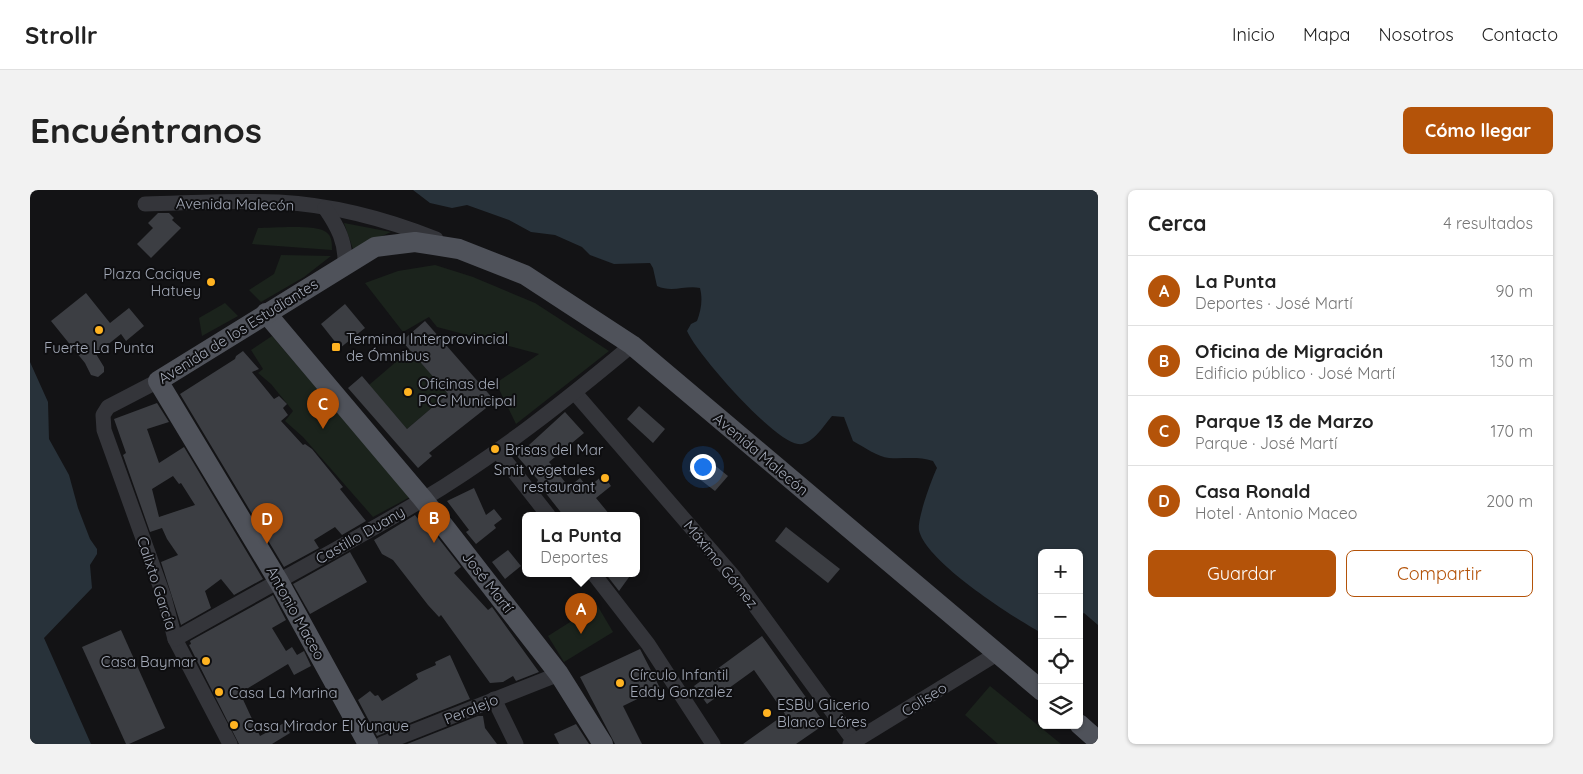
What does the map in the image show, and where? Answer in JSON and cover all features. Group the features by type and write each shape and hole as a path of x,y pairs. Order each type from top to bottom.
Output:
{"main road":[{"name":"Avenida Malecón","path":"375,248 415,242 459,249 525,275 632,346 1038,688"},
{"name":"Avenida de los Estudiantes","path":"158,381 266,313 375,248"},
{"name":"José Martí","path":"266,313 423,499 559,674 603,744"},
{"name":"Antonio Maceo","path":"158,381 279,582 368,744"},
{"path":"1083,728 1098,741"}],"street":[{"name":"Avenida Malecón","path":"145,204 279,202 325,208 376,218 459,249"},
{"path":"325,208 343,239 345,266"},
{"name":"Castillo Duany","path":"175,639 423,499 497,450 575,392 632,346"},
{"name":"Avenida de los Estudiantes","path":"103,416 108,407 158,381"},
{"name":"Máximo Gómez","path":"575,392 734,577 854,743"},
{"name":"Calixto García","path":"103,416 104,430 164,597 175,639 230,744"},
{"path":"497,450 546,512"},
{"path":"595,577 648,644 713,744"},
{"name":"Coliseo","path":"854,743 998,653"},
{"name":"Peralejo","path":"382,744 559,674"},
{"path":"494,699 516,744"}],"shaded area":[{"path":"413,190 1098,190 1098,625 1083,614 1083,549 1038,549 1038,631 971,587 936,557 925,543 919,530 919,525 922,508 937,468 933,461 917,458 889,458 876,454 853,441 844,417 832,416 813,438 803,444 786,439 772,428 720,376 687,331 691,324 697,321 701,301 700,288 663,288 657,286 650,263 614,264 590,255 582,247 555,235 531,232 509,220 467,205 452,208 430,203"},
{"path":"344,223 391,232 353,249"},
{"path":"304,227 321,230 329,236 332,242 332,250 252,244 258,228"},
{"path":"281,255 331,256 304,277 261,302 249,290 274,274"},
{"path":"435,265 473,277 535,303 609,351 516,424 496,383 539,354 437,327 429,317 403,332 365,283 398,271"},
{"path":"225,303 238,316 202,336 199,318"},
{"path":"272,336 410,497 373,517 303,437 285,421 293,411 271,384 258,373 263,369 251,350"},
{"path":"410,350 448,394 407,429 369,385"},
{"path":"30,362 48,402 49,439 69,475 78,508 90,539 97,549 97,554 90,565 92,588 44,638 91,744 30,744"},
{"path":"597,605 613,632 564,662 548,636"},
{"path":"990,686 1038,725 1038,729 1043,729 1061,744 998,744 965,715"}],"building":[{"path":"158,213 169,213 174,218 172,220 181,228 151,258 137,244 153,228 148,223"},
{"name":"Fuerte La Punta","path":"86,293 110,323 129,308 144,326 126,341 121,334 96,354 104,367 104,372 98,377 91,375 85,363 51,321"},
{"path":"345,304 365,328 340,348 321,324"},
{"path":"425,321 495,401 429,453 432,456 418,468 348,388 362,376 407,429 448,394 402,341"},
{"path":"243,351 259,369 252,372 274,399 279,396 287,404 283,408 288,415 281,421 303,445 305,444 312,449 343,487 340,489 366,521 342,535 335,527 314,540 319,548 284,567 180,394 235,359"},
{"path":"157,403 169,422 147,429 159,463 184,447 263,579 234,595 221,579 205,591 211,608 181,625 161,562 178,555 162,528 150,532 123,455 126,453 114,419","holes":["173,476 179,484 181,483 195,505 159,517 152,489"]},
{"path":"639,406 665,429 653,443 627,419"},
{"path":"565,412 584,433 549,462 569,487 580,478 588,488 603,475 611,486 596,498 608,512 561,512 537,482 538,480 517,456"},
{"path":"702,455 728,476 715,491 689,471"},
{"path":"474,488 486,515 494,509 502,519 494,525 496,528 476,544 466,532 469,530 447,501"},
{"path":"415,515 429,533 432,530 461,567 454,573 488,610 492,607 539,672 516,681 513,676 503,682 490,683 441,615 439,617 428,605 393,560 382,554 374,540"},
{"path":"786,527 840,569 828,583 775,541"},
{"path":"508,550 521,566 505,579 492,562"},
{"path":"350,552 367,582 310,614 293,584"},
{"path":"608,577 629,577 619,591"},
{"path":"273,595 286,620 272,628 286,651 292,647 297,655 304,651 311,666 294,675 288,664 240,693 260,736 284,723 290,733 272,744 239,744 189,645 191,644 190,641"},
{"path":"121,630 165,728 129,744 126,744 82,647"},
{"path":"762,636 825,724 796,744 743,744 785,714 754,670 707,704 694,686"},
{"name":"Círculo Infantil Eddy Gonzalez","path":"640,649 660,688 623,706 642,744 615,744 580,677"},
{"path":"450,655 470,699 377,736 358,700 370,691 375,696 378,695 382,701 418,679 416,674 436,665 435,662"},
{"path":"478,716 483,716 485,728 497,744 407,744"},
{"path":"576,724 589,744 559,744 554,734"}],"place":[{"name":"Plaza Cacique Hatuey","path":"211,282"},
{"name":"Fuerte La Punta","path":"99,330"},
{"name":"Terminal Interprovincial de Ómnibus","path":"336,347"},
{"name":"Oficinas del PCC Municipal","path":"408,392"},
{"name":"Parque 13 de Marzo","path":"323,429"},
{"name":"Brisas del Mar","path":"495,449"},
{"name":"Smit vegetales restaurant","path":"605,478"},
{"name":"Oficina de Migración","path":"434,543"},
{"name":"Casa Ronald","path":"267,544"},
{"name":"La Punta","path":"581,634"},
{"name":"Casa Baymar","path":"206,661"},
{"name":"Círculo Infantil Eddy Gonzalez","path":"620,683"},
{"name":"Casa La Marina","path":"219,692"},
{"name":"ESBU Glicerio Blanco Lóres","path":"767,713"},
{"name":"Casa Mirador El Yunque","path":"234,725"}]}
